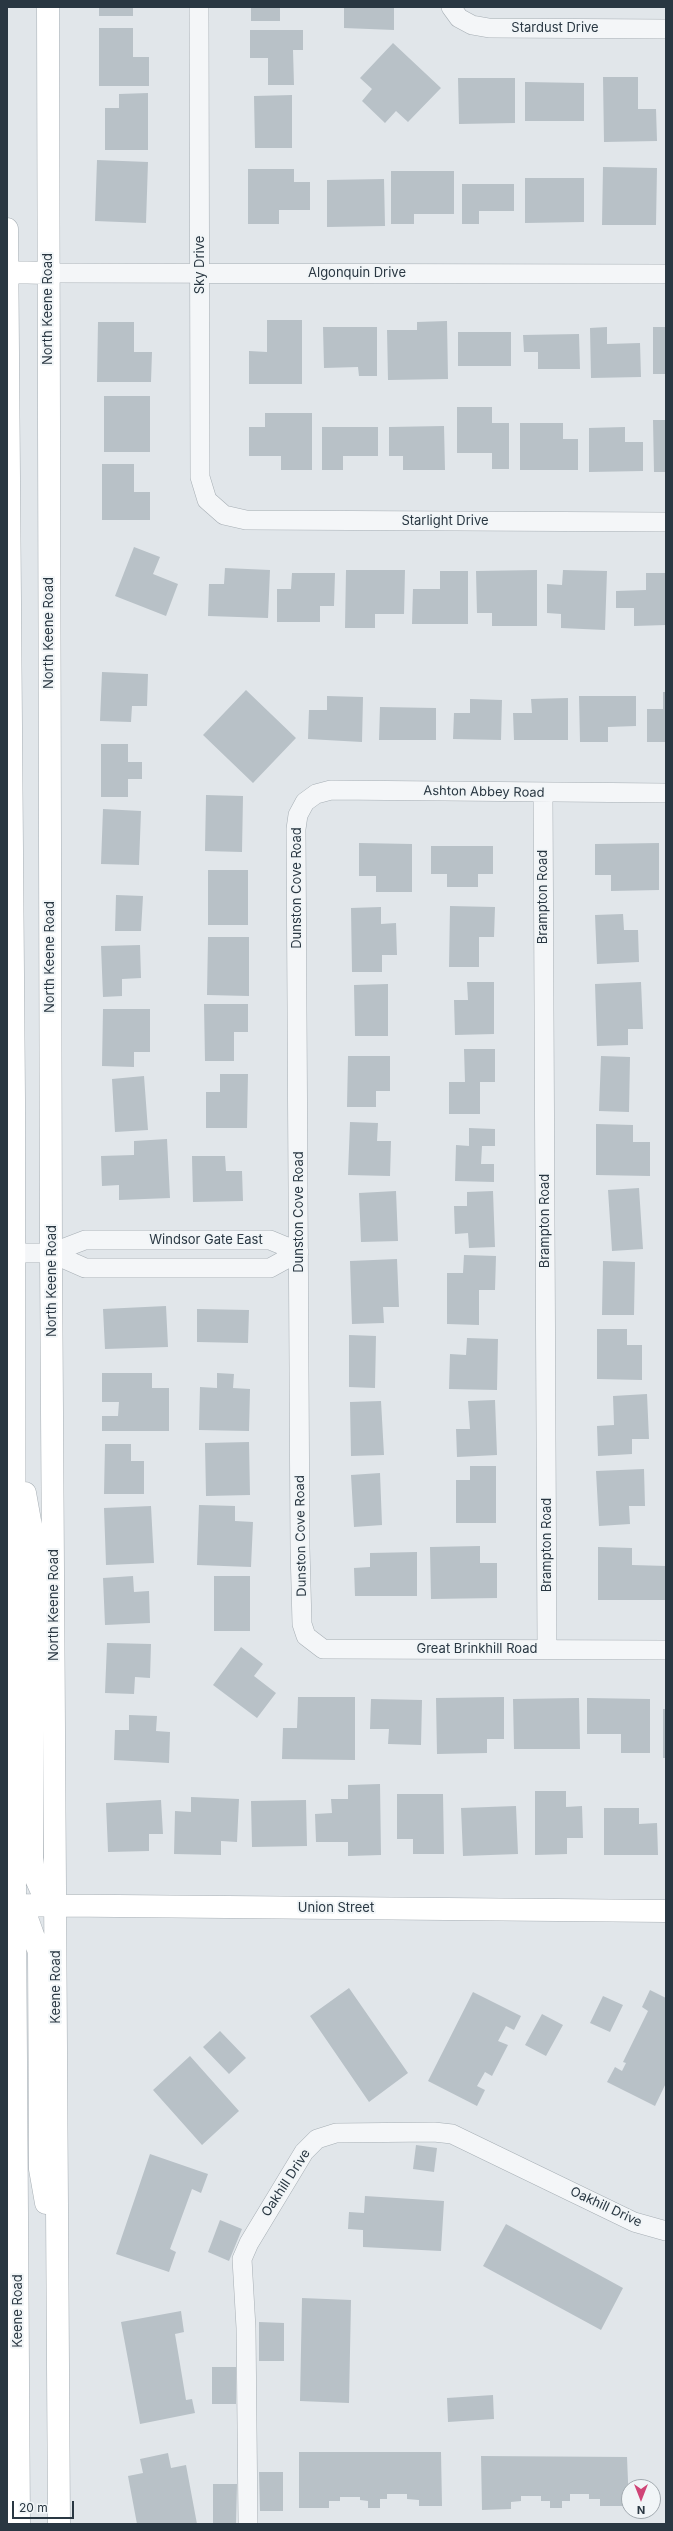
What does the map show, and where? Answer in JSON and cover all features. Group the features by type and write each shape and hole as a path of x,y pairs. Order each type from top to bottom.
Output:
{"main road":[{"path":"41,7 48,52"},
{"name":"North Keene Road","path":"48,7 51,1253 55,1906"},
{"path":"7,229 15,1253 11,1905 28,1921 39,1952 40,2169 57,2268"},
{"path":"7,272 48,273"},
{"path":"15,1440 32,1532 32,1858 34,1874 42,1892 55,1906"},
{"name":"Union Street","path":"11,1905 666,1910"},
{"name":"Keene Road","path":"11,1905 19,2524"},
{"name":"Keene Road","path":"55,1906 59,2524"}],"street":[{"name":"Sky Drive","path":"199,7 200,477 207,500 224,515"},
{"name":"Stardust Drive","path":"451,7 459,18 472,25 489,28 666,29"},
{"name":"Algonquin Drive","path":"48,273 200,272 666,274"},
{"name":"Starlight Drive","path":"224,515 246,520 666,522"},
{"name":"Ashton Abbey Road","path":"305,802 316,794 331,790 666,793"},
{"name":"Brampton Road","path":"542,793 547,1649"},
{"name":"Dunston Cove Road","path":"302,1624 296,830 298,815 305,802"},
{"name":"Windsor Gate East","path":"15,1253 51,1253 85,1240 270,1240 299,1252"},
{"name":"Windsor Gate East","path":"51,1253 85,1268 270,1268 299,1252"},
{"name":"Great Brinkhill Road","path":"302,1624 306,1636 323,1649 666,1650"},
{"name":"Oakhill Drive","path":"248,2524 246,2328 242,2258 249,2243 304,2152 318,2139 336,2133 434,2132 452,2134 634,2222 666,2231"}],"building":[{"path":"99,7 133,7 133,16 99,16"},
{"path":"251,7 280,7 280,21 251,21"},
{"path":"344,7 394,7 394,30 344,28"},
{"path":"99,28 133,28 133,57 149,57 149,86 99,86"},
{"path":"250,30 303,30 303,50 293,50 294,85 268,85 268,58 250,58"},
{"path":"393,43 441,88 408,122 396,111 385,123 362,101 372,89 360,78"},
{"path":"603,77 638,77 638,109 656,109 657,141 604,142"},
{"path":"458,78 515,78 515,123 459,124"},
{"path":"525,82 584,83 584,121 525,121"},
{"path":"148,93 148,150 105,150 105,108 119,108 119,94"},
{"path":"292,95 292,148 255,148 254,96"},
{"path":"97,160 148,162 146,223 95,221"},
{"path":"603,167 657,168 656,225 602,225"},
{"path":"248,169 294,169 294,182 310,182 310,210 279,210 279,224 248,224"},
{"path":"391,171 454,171 454,214 414,214 414,224 391,224"},
{"path":"525,178 584,178 584,222 525,223"},
{"path":"384,179 385,226 327,227 327,180"},
{"path":"462,184 514,184 514,211 479,211 479,224 462,224"},
{"path":"267,320 302,320 302,384 249,384 249,351 267,352"},
{"path":"447,321 448,379 388,380 387,330 417,330 417,322"},
{"path":"98,322 134,322 134,352 152,352 151,382 97,382"},
{"path":"323,327 377,327 377,376 359,376 358,367 324,368"},
{"path":"607,327 607,344 640,343 641,377 591,378 590,328"},
{"path":"653,327 666,327 666,374 653,374"},
{"path":"458,332 511,332 511,366 458,366"},
{"path":"579,334 580,369 538,369 538,352 524,352 523,335"},
{"path":"104,396 150,396 150,452 104,452"},
{"path":"457,407 492,407 492,423 509,423 509,469 492,469 492,453 457,453"},
{"path":"265,413 312,413 312,470 281,470 281,456 249,456 249,427 265,427"},
{"path":"653,420 666,420 666,472 654,472"},
{"path":"520,423 563,423 563,439 578,439 578,470 520,470"},
{"path":"444,426 445,470 403,470 403,456 389,456 389,427"},
{"path":"322,427 378,427 378,456 343,456 343,470 322,470"},
{"path":"625,427 625,442 643,442 643,471 589,472 589,428"},
{"path":"102,464 134,464 134,492 150,492 150,520 102,520"},
{"path":"134,547 160,557 153,574 178,584 166,616 115,596"},
{"path":"225,568 270,570 268,618 208,616 209,584 224,584"},
{"path":"346,570 405,570 404,614 375,614 375,628 345,628"},
{"path":"537,570 537,626 492,626 492,613 477,613 476,571"},
{"path":"563,570 607,571 605,630 561,628 561,614 547,613 547,584 562,585"},
{"path":"440,571 468,571 468,624 412,624 413,589 440,589"},
{"path":"292,573 335,573 334,606 320,606 320,622 277,622 277,589 291,589"},
{"path":"646,573 666,573 666,625 634,626 634,608 616,608 616,591 646,590"},
{"path":"102,672 148,674 147,706 132,706 131,722 100,721"},
{"path":"246,690 296,738 253,783 203,735"},
{"path":"663,692 666,692 666,742 647,742 647,709 663,709"},
{"path":"327,696 363,697 362,742 308,739 309,710 327,710"},
{"path":"579,696 636,696 636,726 608,727 608,742 580,742"},
{"path":"568,698 568,740 514,740 513,713 532,713 531,699"},
{"path":"470,699 502,700 501,740 453,739 454,713 470,713"},
{"path":"380,707 436,708 436,740 379,740"},
{"path":"101,744 128,744 128,762 142,762 142,779 128,779 128,797 101,797"},
{"path":"206,795 243,796 242,852 205,851"},
{"path":"103,809 141,811 139,865 101,864"},
{"path":"359,843 412,844 412,892 376,892 376,876 359,876"},
{"path":"659,843 659,890 611,891 611,875 595,875 595,844"},
{"path":"431,846 493,846 493,874 478,874 478,887 447,887 447,874 431,874"},
{"path":"208,870 248,870 248,925 208,925"},
{"path":"116,895 143,896 141,931 115,931"},
{"path":"450,906 495,907 494,937 479,937 479,967 449,967"},
{"path":"381,907 381,924 396,923 397,955 382,955 382,972 352,972 351,908"},
{"path":"623,914 624,930 638,930 639,962 597,964 595,915"},
{"path":"208,937 249,937 249,996 207,995"},
{"path":"140,945 141,978 122,979 122,996 103,997 101,946"},
{"path":"467,982 494,982 494,1034 455,1035 454,1000 468,1000"},
{"path":"641,982 643,1029 628,1029 628,1045 597,1046 595,984"},
{"path":"388,984 388,1036 355,1036 354,985"},
{"path":"204,1004 248,1004 248,1032 234,1032 234,1061 205,1061"},
{"path":"103,1009 150,1009 150,1052 134,1052 134,1067 102,1066"},
{"path":"464,1049 495,1049 495,1082 480,1082 480,1114 449,1114 449,1082 465,1082"},
{"path":"348,1056 390,1056 390,1091 376,1091 376,1107 347,1107"},
{"path":"601,1056 630,1057 629,1112 599,1111"},
{"path":"220,1074 248,1074 247,1128 206,1128 206,1092 220,1092"},
{"path":"144,1076 148,1130 115,1132 112,1079"},
{"path":"350,1122 378,1123 377,1141 391,1141 390,1176 348,1175"},
{"path":"596,1124 633,1125 633,1142 650,1142 650,1176 596,1175"},
{"path":"469,1128 495,1129 495,1146 482,1146 481,1164 494,1164 494,1182 455,1181 456,1145 469,1146"},
{"path":"167,1139 170,1198 119,1200 119,1185 102,1186 101,1156 134,1155 134,1141"},
{"path":"192,1156 225,1156 226,1171 242,1171 243,1201 193,1202"},
{"path":"639,1188 643,1249 612,1251 608,1190"},
{"path":"396,1191 398,1241 361,1242 359,1193"},
{"path":"493,1191 495,1247 469,1248 468,1233 455,1234 454,1206 467,1206 467,1192"},
{"path":"464,1255 496,1256 495,1290 479,1290 479,1325 447,1324 447,1273 463,1273"},
{"path":"397,1259 399,1307 383,1307 384,1323 352,1324 350,1261"},
{"path":"603,1261 635,1262 634,1315 602,1315"},
{"path":"166,1306 168,1347 105,1349 103,1309"},
{"path":"197,1309 249,1310 248,1343 197,1342"},
{"path":"597,1329 627,1329 627,1345 642,1345 642,1380 597,1379"},
{"path":"349,1335 376,1336 375,1388 349,1387"},
{"path":"467,1338 498,1339 497,1390 449,1389 450,1354 466,1355"},
{"path":"102,1373 152,1373 152,1388 169,1388 169,1431 102,1431 102,1416 118,1416 119,1402 102,1402"},
{"path":"217,1373 234,1374 233,1388 250,1389 249,1431 199,1430 200,1387 217,1388"},
{"path":"647,1394 649,1439 632,1439 632,1454 598,1456 597,1426 614,1425 613,1396"},
{"path":"495,1400 497,1455 457,1457 456,1429 470,1429 468,1401"},
{"path":"381,1401 384,1455 351,1456 350,1402"},
{"path":"249,1442 250,1495 206,1496 205,1443"},
{"path":"105,1444 131,1444 131,1461 144,1461 144,1494 104,1494"},
{"path":"470,1466 496,1466 496,1523 456,1523 456,1480 470,1480"},
{"path":"644,1469 645,1506 629,1506 630,1524 599,1526 596,1471"},
{"path":"380,1473 382,1525 354,1527 351,1475"},
{"path":"199,1505 235,1506 235,1521 253,1522 251,1567 197,1565"},
{"path":"151,1506 154,1563 106,1565 104,1508"},
{"path":"480,1546 480,1563 497,1563 497,1598 431,1599 430,1547"},
{"path":"598,1547 632,1548 632,1565 666,1566 665,1600 598,1600"},
{"path":"417,1552 417,1596 355,1596 354,1568 370,1567 370,1553"},
{"path":"133,1576 134,1592 149,1591 150,1623 105,1625 103,1578"},
{"path":"214,1576 250,1576 250,1631 214,1631"},
{"path":"107,1643 151,1644 150,1678 135,1677 134,1694 105,1693"},
{"path":"241,1647 263,1664 254,1676 276,1693 257,1718 213,1685"},
{"path":"298,1697 355,1697 355,1760 282,1759 283,1728 297,1728"},
{"path":"504,1697 504,1739 487,1739 487,1753 437,1754 436,1698"},
{"path":"579,1698 580,1749 514,1749 513,1699"},
{"path":"587,1698 650,1699 650,1753 621,1753 621,1734 587,1734"},
{"path":"371,1699 422,1700 421,1745 388,1744 389,1729 370,1729"},
{"path":"663,1709 666,1709 666,1758 663,1758"},
{"path":"129,1715 157,1716 156,1731 170,1732 169,1763 114,1760 115,1730 129,1730"},
{"path":"380,1784 381,1855 348,1856 348,1842 316,1842 315,1814 332,1813 331,1799 348,1799 348,1785"},
{"path":"535,1791 566,1791 566,1807 582,1806 583,1838 567,1838 567,1854 535,1855"},
{"path":"397,1794 443,1794 444,1854 413,1854 413,1839 397,1839"},
{"path":"191,1797 239,1799 237,1842 221,1841 221,1855 174,1854 175,1811 191,1812"},
{"path":"161,1800 163,1834 149,1834 149,1851 108,1852 106,1803"},
{"path":"306,1800 307,1846 252,1847 251,1801"},
{"path":"516,1806 518,1854 463,1856 461,1808"},
{"path":"604,1808 639,1808 639,1824 657,1823 658,1855 604,1855"},
{"path":"349,1988 408,2073 369,2102 310,2016"},
{"path":"650,1990 666,1998 666,2083 655,2106 607,2082 615,2067 622,2071 626,2063 623,2062 648,2011 642,2007"},
{"path":"473,1992 521,2016 514,2030 506,2026 498,2041 508,2045 492,2076 485,2072 477,2086 485,2090 477,2106 428,2081"},
{"path":"603,1996 623,2005 610,2032 590,2023"},
{"path":"542,2014 563,2025 546,2056 525,2045"},
{"path":"220,2031 246,2058 229,2074 203,2047"},
{"path":"190,2056 239,2111 202,2145 153,2090"},
{"path":"416,2145 437,2148 434,2172 413,2169"},
{"path":"150,2154 208,2174 201,2193 192,2189 170,2249 176,2252 169,2272 116,2254"},
{"path":"365,2196 444,2201 441,2251 363,2247 363,2230 348,2229 349,2212 364,2213"},
{"path":"220,2220 242,2229 229,2261 208,2252"},
{"path":"506,2224 623,2288 601,2330 483,2266"},
{"path":"302,2298 351,2300 349,2403 300,2401"},
{"path":"181,2311 184,2332 175,2334 186,2400 192,2399 195,2413 140,2424 121,2322"},
{"path":"259,2322 284,2323 284,2361 259,2361"},
{"path":"212,2367 236,2367 236,2404 212,2404"},
{"path":"493,2395 494,2419 448,2422 447,2398"},
{"path":"299,2452 441,2452 442,2506 419,2506 419,2500 407,2499 407,2494 387,2494 387,2499 380,2499 380,2508 368,2508 368,2501 360,2500 360,2497 340,2497 340,2501 329,2501 329,2508 299,2508"},
{"path":"168,2453 171,2468 186,2465 197,2524 137,2524 128,2476 143,2473 140,2459"},
{"path":"481,2456 627,2457 628,2479 621,2479 621,2506 600,2506 600,2499 589,2499 589,2494 570,2494 570,2501 562,2501 562,2508 550,2508 550,2501 541,2501 541,2496 521,2496 521,2501 511,2502 511,2509 482,2510"},
{"path":"259,2472 283,2472 283,2511 260,2511"},
{"path":"213,2484 237,2484 236,2524 213,2524"}]}
